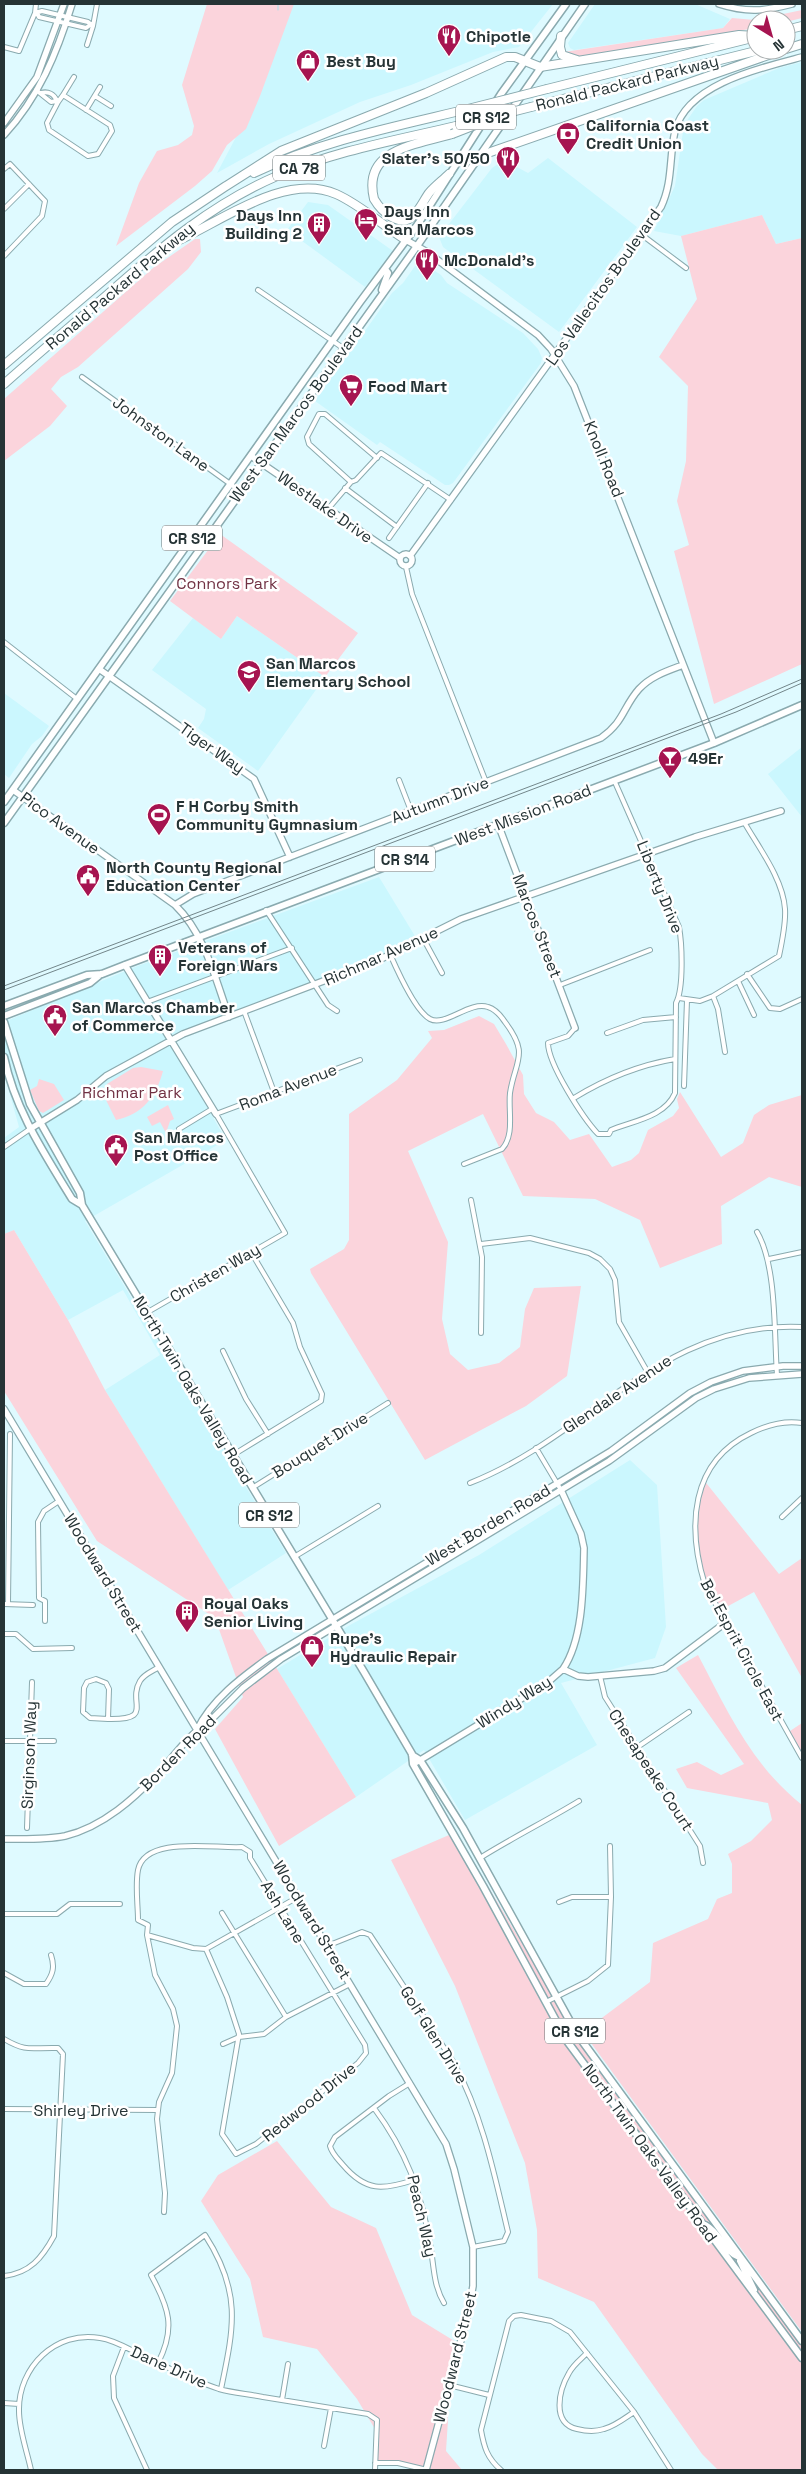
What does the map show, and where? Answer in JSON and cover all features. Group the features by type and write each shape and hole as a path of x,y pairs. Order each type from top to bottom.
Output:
{"highway":[{"path":"223,188 281,151 426,93 506,57 515,57 523,62 540,66 584,61 622,53 746,35"},
{"path":"561,36 560,47 562,55 568,59 584,61"},
{"name":"Ronald Packard Parkway","path":"4,365 161,231 223,188 284,159 313,148 746,39"},
{"name":"Ronald Packard Parkway","path":"4,384 159,249 215,209 279,175 338,155 746,53"},
{"path":"482,155 756,60"},
{"path":"449,174 430,191 414,216 408,220 398,220 392,217 374,199 372,175 380,162 394,152 452,134 502,114"},
{"path":"159,249 261,200 297,189 308,188 323,189 350,202 406,240"}],"main road":[{"name":"West San Marcos Boulevard","path":"4,802 406,240 523,62 566,4"},
{"name":"West San Marcos Boulevard","path":"4,822 482,155 540,66 584,4"},
{"path":"381,294 388,273 385,269"},
{"name":"West Mission Road","path":"4,1016 90,983 102,974 199,936 714,743 802,705"},
{"name":"West Mission Road","path":"4,1006 87,974 102,974"},
{"name":"North Twin Oaks Valley Road","path":"4,1022 23,1088 39,1124 80,1193 82,1205 412,1755 413,1764 568,2040 802,2358"},
{"name":"North Twin Oaks Valley Road","path":"4,1057 13,1089 30,1129 72,1199 82,1205"},
{"name":"North Twin Oaks Valley Road","path":"412,1755 420,1760 480,1858 577,2034 802,2341"},
{"path":"702,2224 713,2229 732,2254 740,2257 740,2264 752,2282 754,2294"}],"street":[{"path":"4,47 19,51 36,13 36,4"},
{"path":"4,135 39,92 58,51 66,24 64,4"},
{"path":"4,123 31,87 40,70 58,23 72,4"},
{"path":"87,45 97,4"},
{"path":"719,4 750,11 792,4"},
{"path":"36,13 42,11 64,16 88,22 91,26"},
{"path":"36,13 39,17 58,23 86,28 91,26"},
{"name":"Los Vallecitos Boulevard","path":"410,556 642,235 666,196 670,184 675,132 679,120 690,103 706,90 773,64 802,57"},
{"path":"63,95 112,128 95,156 88,156 49,130 46,123 58,101 74,77"},
{"path":"31,87 39,92 46,91 58,101"},
{"path":"86,110 100,87"},
{"path":"95,96 111,106"},
{"path":"4,169 10,164 45,200 42,216 4,256"},
{"path":"4,209 29,184"},
{"path":"642,235 686,268"},
{"name":"Knoll Road","path":"406,240 517,318 538,335 555,354 574,386 606,463 714,743"},
{"path":"258,290 343,348"},
{"name":"Johnston Lane","path":"82,377 240,491"},
{"path":"351,482 309,444 307,438 319,414 325,414 377,458"},
{"path":"328,509 345,488 356,480 381,453 451,500"},
{"name":"Westlake Drive","path":"251,456 400,558"},
{"path":"389,538 428,483"},
{"path":"345,488 397,527"},
{"path":"406,567 412,563 410,556 405,554 400,558 400,563 406,567 412,594 486,782"},
{"path":"4,642 77,699"},
{"name":"Autumn Drive","path":"175,905 193,894 601,738 621,720 639,689 654,677 683,665"},
{"name":"Tiger Way","path":"99,669 254,779 290,857"},
{"path":"399,780 411,811"},
{"name":"Liberty Drive","path":"574,1098 598,1134 609,1134 611,1130 664,1109 671,1102 675,1093 676,1002 679,998 680,927 614,780"},
{"name":"Pico Avenue","path":"13,790 175,905 189,920 199,936 229,1017"},
{"name":"Richmar Avenue","path":"4,1147 77,1100 106,1076 171,1040 390,954 461,919 781,811"},
{"path":"679,998 700,1001 713,996 746,974 779,956 785,911 782,893 744,822"},
{"name":"Marcos Street","path":"498,824 575,1028"},
{"path":"266,910 328,1005 338,1011"},
{"path":"423,938 442,973"},
{"path":"147,1002 292,948"},
{"path":"560,985 650,950"},
{"path":"390,954 420,1009 431,1020 436,1021 450,1017 470,1007 488,1007 498,1013 514,1035 520,1058 510,1093 509,1137 502,1149 464,1164"},
{"path":"125,965 214,1111"},
{"path":"746,974 770,1008 780,1009 802,999"},
{"path":"738,981 754,1015"},
{"path":"713,996 718,1009 725,1052"},
{"path":"684,1086 687,1000"},
{"path":"244,1012 274,1092"},
{"path":"607,1033 643,1020 676,1017"},
{"path":"575,1028 568,1036 548,1043 548,1053 558,1074 574,1098 601,1082 675,1059"},
{"name":"Roma Avenue","path":"179,1129 214,1111 274,1092 360,1060"},
{"name":"Christen Way","path":"146,1314 285,1233 214,1111"},
{"path":"471,1200 481,1244 483,1279 481,1333"},
{"path":"757,1232 769,1258 776,1375"},
{"path":"481,1244 530,1238 588,1253 600,1259 610,1269 615,1280 619,1322 646,1371"},
{"path":"233,1456 321,1401 321,1392 300,1347 293,1323 251,1252"},
{"path":"769,1258 802,1252"},
{"name":"Glendale Avenue","path":"470,1483 487,1476 568,1429 646,1371 700,1343 734,1332 773,1326 802,1327"},
{"path":"223,1351 246,1400 268,1434"},
{"name":"West Borden Road","path":"197,1730 203,1718 238,1682 278,1652 611,1451 690,1393 711,1382 743,1372 776,1366 802,1366"},
{"name":"West Borden Road","path":"336,1626 625,1450 696,1398 714,1389 749,1378 802,1374"},
{"name":"Bouquet Drive","path":"252,1488 388,1403"},
{"name":"Woodward Street","path":"4,1409 446,2144 473,2247 473,2286 468,2314 426,2470"},
{"name":"Bel Esprit Circle East","path":"802,1422 780,1422 762,1427 734,1440 716,1458 703,1479 698,1501 696,1543 698,1564 705,1585 802,1758"},
{"path":"10,1434 6,1480 6,1604 33,1604"},
{"path":"536,1448 560,1490 581,1534 584,1548 578,1632 571,1656 563,1670"},
{"path":"782,1517 802,1498"},
{"path":"45,1621 45,1601 39,1598 38,1522 44,1511 59,1501"},
{"path":"294,1557 378,1506"},
{"name":"Windy Way","path":"413,1764 548,1683 563,1670 578,1676 600,1676 654,1671 665,1668 725,1623"},
{"name":"Borden Road","path":"4,1839 51,1838 72,1834 92,1827 120,1809 159,1772 197,1730 207,1724 243,1688 281,1659 336,1626"},
{"path":"4,1634 16,1634 32,1649 72,1648"},
{"path":"108,1719 109,1689 106,1683 96,1679 88,1682 84,1688 84,1712 90,1718 124,1720 133,1715 138,1706 137,1689 140,1682 159,1667"},
{"name":"Chesapeake Court","path":"600,1676 605,1697 700,1846 703,1863"},
{"name":"Sirginson Way","path":"27,1828 32,1682"},
{"path":"636,1748 689,1712"},
{"path":"4,1741 54,1741"},
{"path":"480,1858 508,1840 542,1824 579,1801"},
{"path":"546,2002 588,1981 608,1966 611,1897 610,1846"},
{"name":"Ash Lane","path":"147,1935 148,1925 138,1920 138,1870 143,1857 156,1849 242,1847 250,1852 250,1858 365,2045 366,2053"},
{"path":"164,2212 166,2194 157,2120 159,2102 172,2073 177,2026 173,2009 155,1975 147,1935 193,1948 206,1949 234,1935 298,1896"},
{"path":"559,1902 572,1897 611,1897"},
{"path":"4,1914 57,1914 70,1904 120,1904"},
{"path":"222,1913 286,2017"},
{"name":"Golf Glen Drive","path":"327,1946 362,1932 370,1935 466,2084 478,2112 508,2232 504,2241 498,2244 473,2247"},
{"path":"206,1949 227,1997 239,2037"},
{"path":"4,1973 24,1984 46,1984 52,1976 54,1966 51,1955"},
{"path":"222,2044 239,2037 264,2034 286,2017 350,1984"},
{"name":"Redwood Drive","path":"239,2037 222,2134 236,2154 248,2146 256,2144 358,2063 366,2053"},
{"path":"4,2039 18,2048 28,2050 58,2048 63,2054 54,2236 44,2255 37,2262 22,2272 4,2276"},
{"path":"410,2083 335,2137 330,2146 332,2152 352,2176 367,2185 378,2188 414,2180"},
{"name":"Peach Way","path":"374,2108 400,2145 414,2180 430,2244 437,2291 444,2303"},
{"name":"Shirley Drive","path":"4,2109 158,2110"},
{"path":"158,2363 168,2337 169,2324 166,2303 151,2275 205,2235 218,2256 231,2294 229,2349 220,2389"},
{"path":"500,2470 489,2458 484,2447 481,2430 509,2320 514,2316 521,2315 551,2321 570,2332 634,2412 670,2468 662,2470"},
{"name":"Dane Drive","path":"31,2470 19,2413 20,2395 29,2369 49,2349 64,2341 80,2338 100,2338 124,2347 189,2378 220,2389 374,2416 377,2420 375,2464"},
{"path":"124,2347 113,2376 114,2398 147,2470"},
{"path":"588,2353 569,2372 558,2413 562,2420 573,2428 597,2430 618,2423 634,2412"},
{"path":"282,2400 288,2364"},
{"path":"449,2385 489,2396"},
{"path":"4,2402 19,2404"},
{"path":"324,2446 331,2408"},
{"path":"375,2470 375,2464 398,2462 426,2470"}],"shaded area":[{"path":"290,4 553,4 519,47 493,52 411,85 360,102 269,144 217,173 244,122"},
{"path":"595,4 695,4 730,19 723,28 574,50 570,48 568,43"},
{"path":"802,62 802,238 776,244 762,215 681,236 654,231 675,186 684,125 697,106 704,100 779,68"},
{"path":"548,158 637,227 559,332 443,247 439,237 492,168 504,160 528,173"},
{"path":"308,202 328,205 393,251 365,287 287,230"},
{"path":"423,263 441,275 447,283 523,333 538,349 542,358 541,363 453,483 449,485 445,485 380,442 377,445 315,401 392,293 403,283 415,266"},
{"name":"San Marcos Elementary School","path":"237,616 325,677 258,771 198,728 204,719 206,709 152,670 193,618 221,639"},
{"path":"4,693 49,726 42,736 32,744 9,778 4,774"},
{"path":"802,747 802,817 768,774"},
{"path":"379,877 421,946 167,1037 226,1140 85,1221 286,1553 228,1590 105,1390 160,1355 123,1290 68,1320 14,1230 4,1234 4,1138 19,1127 4,1073 4,1022 135,967"},
{"path":"630,1460 657,1485 666,1627 655,1658 561,1683 597,1745 465,1820 424,1750 356,1797 277,1669 350,1625 479,1555"}],"green space":[{"path":"207,4 294,4 246,129 227,145 212,171 116,246 139,183 157,151 178,145 192,135 194,126 182,85"},
{"path":"802,10 802,18 796,20 796,11"},
{"path":"732,18 746,19 746,30 580,56 570,57 564,52 723,28"},
{"path":"762,215 776,244 802,238 802,664 714,704 674,551 689,545 677,501 686,461 688,386 659,357 697,299 681,236"},
{"path":"195,239 200,239 201,252 188,269 78,367 61,377 51,389 67,406 50,426 4,461 4,399 153,268"},
{"name":"Connors Park","path":"220,534 358,633 325,677 237,616 221,639 170,601"},
{"path":"479,1016 494,1024 506,1044 523,1075 524,1094 536,1113 554,1122 570,1140 589,1134 612,1167 631,1160 639,1153 648,1130 673,1116 679,1108 677,1099 680,1092 721,1157 743,1143 754,1115 769,1105 802,1095 802,1187 769,1177 721,1206 722,1244 660,1268 640,1220 595,1199 523,1196 483,1114 408,1151 448,1242 442,1319 450,1354 468,1370 499,1363 520,1347 525,1309 534,1288 581,1286 567,1376 526,1406 425,1460 310,1269 344,1249 349,1240 349,1114 397,1080 432,1038 428,1031 444,1030"},
{"name":"Richmar Park","path":"141,1067 163,1071 156,1089 141,1109 116,1120 106,1100 107,1084 133,1068"},
{"path":"39,1079 54,1084 64,1100 43,1113 39,1111 30,1090 37,1086"},
{"path":"168,1105 174,1119 170,1121 166,1133 160,1122 152,1126 147,1117"},
{"path":"14,1230 68,1320 105,1390 356,1797 279,1846 215,1729 243,1697 215,1618 97,1541 4,1391 4,1234"},
{"path":"703,1479 779,1574 802,1558 802,1678 754,1592 719,1611 711,1595 700,1563 697,1547 697,1514"},
{"path":"698,1655 731,1717 755,1755 768,1772 802,1805 802,2332 583,2032 650,1982 653,1943 708,1919 717,1899 732,1893 732,1864 728,1854 751,1841 772,1820 768,1803 687,1788 676,1769 697,1762 721,1775 744,1764 676,1668"},
{"path":"802,1723 802,1758 787,1733"},
{"path":"456,1832 576,2035 802,2335 802,2470 718,2470 702,2454 594,2302 538,2278 537,2230 525,2163 455,1986 391,1860"},
{"path":"277,2141 331,2207 376,2228 412,2315 456,2342 446,2394 448,2420 446,2451 462,2470 430,2470 432,2453 427,2470 402,2463 375,2463 375,2429 357,2399 317,2349 263,2337 250,2279 201,2201 218,2175"}],"waterway":[{"path":"278,4 278,10"}],"tram line":[{"path":"4,986 721,714 802,679"}],"railway":[{"path":"4,990 736,712 802,683"}],"place":[{"name":"Chipotle","path":"449,57"},
{"name":"Best Buy","path":"308,82"},
{"name":"California Coast Credit Union","path":"568,155"},
{"name":"Slater's 50/50","path":"508,179"},
{"name":"Days Inn San Marcos","path":"366,241"},
{"name":"Days Inn Building 2","path":"319,245"},
{"name":"McDonald's","path":"427,281"},
{"name":"Food Mart","path":"351,407"},
{"name":"San Marcos Elementary School","path":"249,693"},
{"name":"49Er","path":"670,779"},
{"name":"F H Corby Smith Community Gymnasium","path":"159,836"},
{"name":"North County Regional Education Center","path":"88,897"},
{"name":"Veterans of Foreign Wars","path":"160,977"},
{"name":"San Marcos Chamber of Commerce","path":"55,1037"},
{"name":"San Marcos Post Office","path":"116,1167"},
{"name":"Royal Oaks Senior Living","path":"187,1633"},
{"name":"Rupe’s Hydraulic Repair","path":"312,1668"}]}
